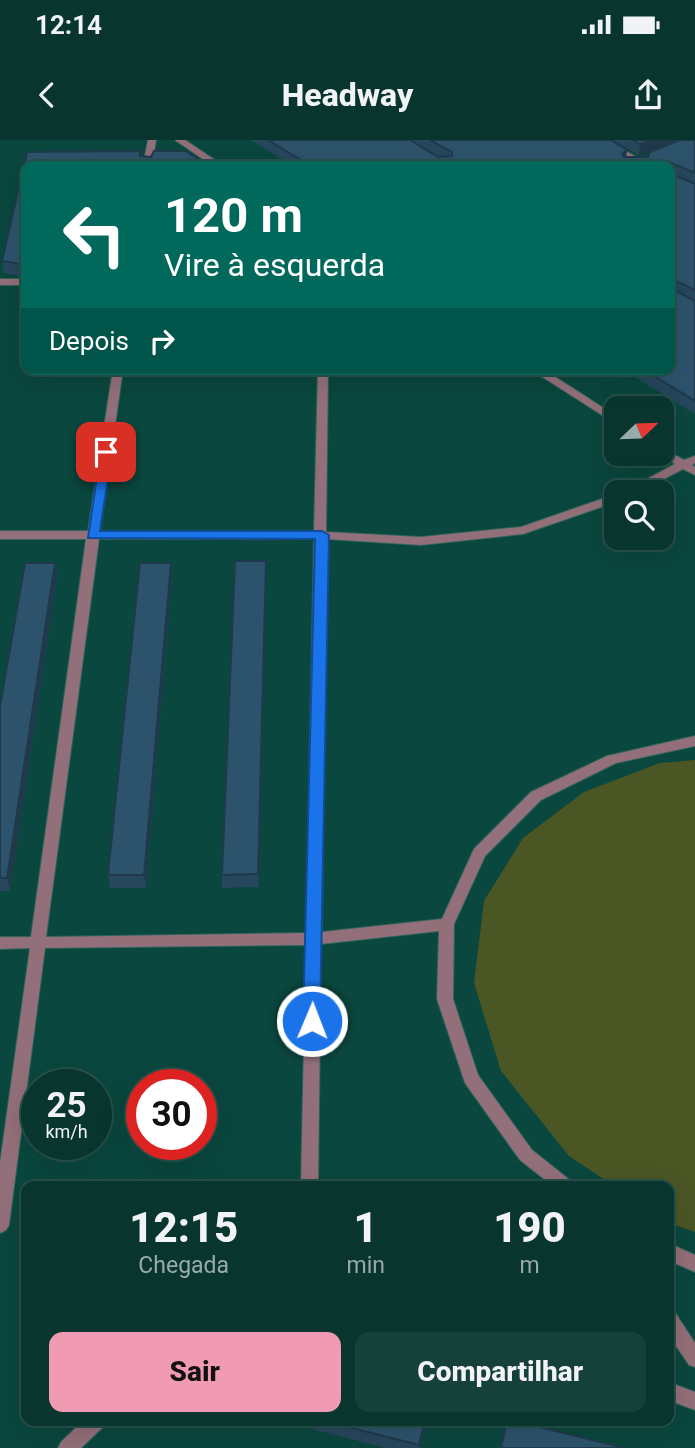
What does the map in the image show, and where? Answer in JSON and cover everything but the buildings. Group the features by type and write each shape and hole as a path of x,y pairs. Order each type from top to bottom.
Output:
{"street":[{"path":"149,161 152,140"},
{"path":"179,140 211,161"},
{"path":"598,140 644,161"},
{"path":"0,282 21,282"},
{"path":"0,1225 117,375"},
{"path":"310,1181 323,375"},
{"path":"544,375 604,413"},
{"path":"653,480 689,462 695,472"},
{"path":"0,535 322,535 421,541 523,530 604,502"},
{"path":"559,1181 526,1155 471,1078 446,999 447,924 479,853 536,796 612,759 695,741"},
{"path":"0,943 312,939 447,924"},
{"path":"674,1254 695,1264"},
{"path":"674,1326 695,1359"},
{"path":"674,1393 695,1401"},
{"path":"68,1448 91,1426"}],"green space":[{"path":"695,760 695,1232 674,1225 674,1181 606,1181 569,1156 501,1071 474,983 484,901 523,838 584,792 660,763"}],"route":[{"path":"106,452 93,535 322,535 312,1021"}]}
